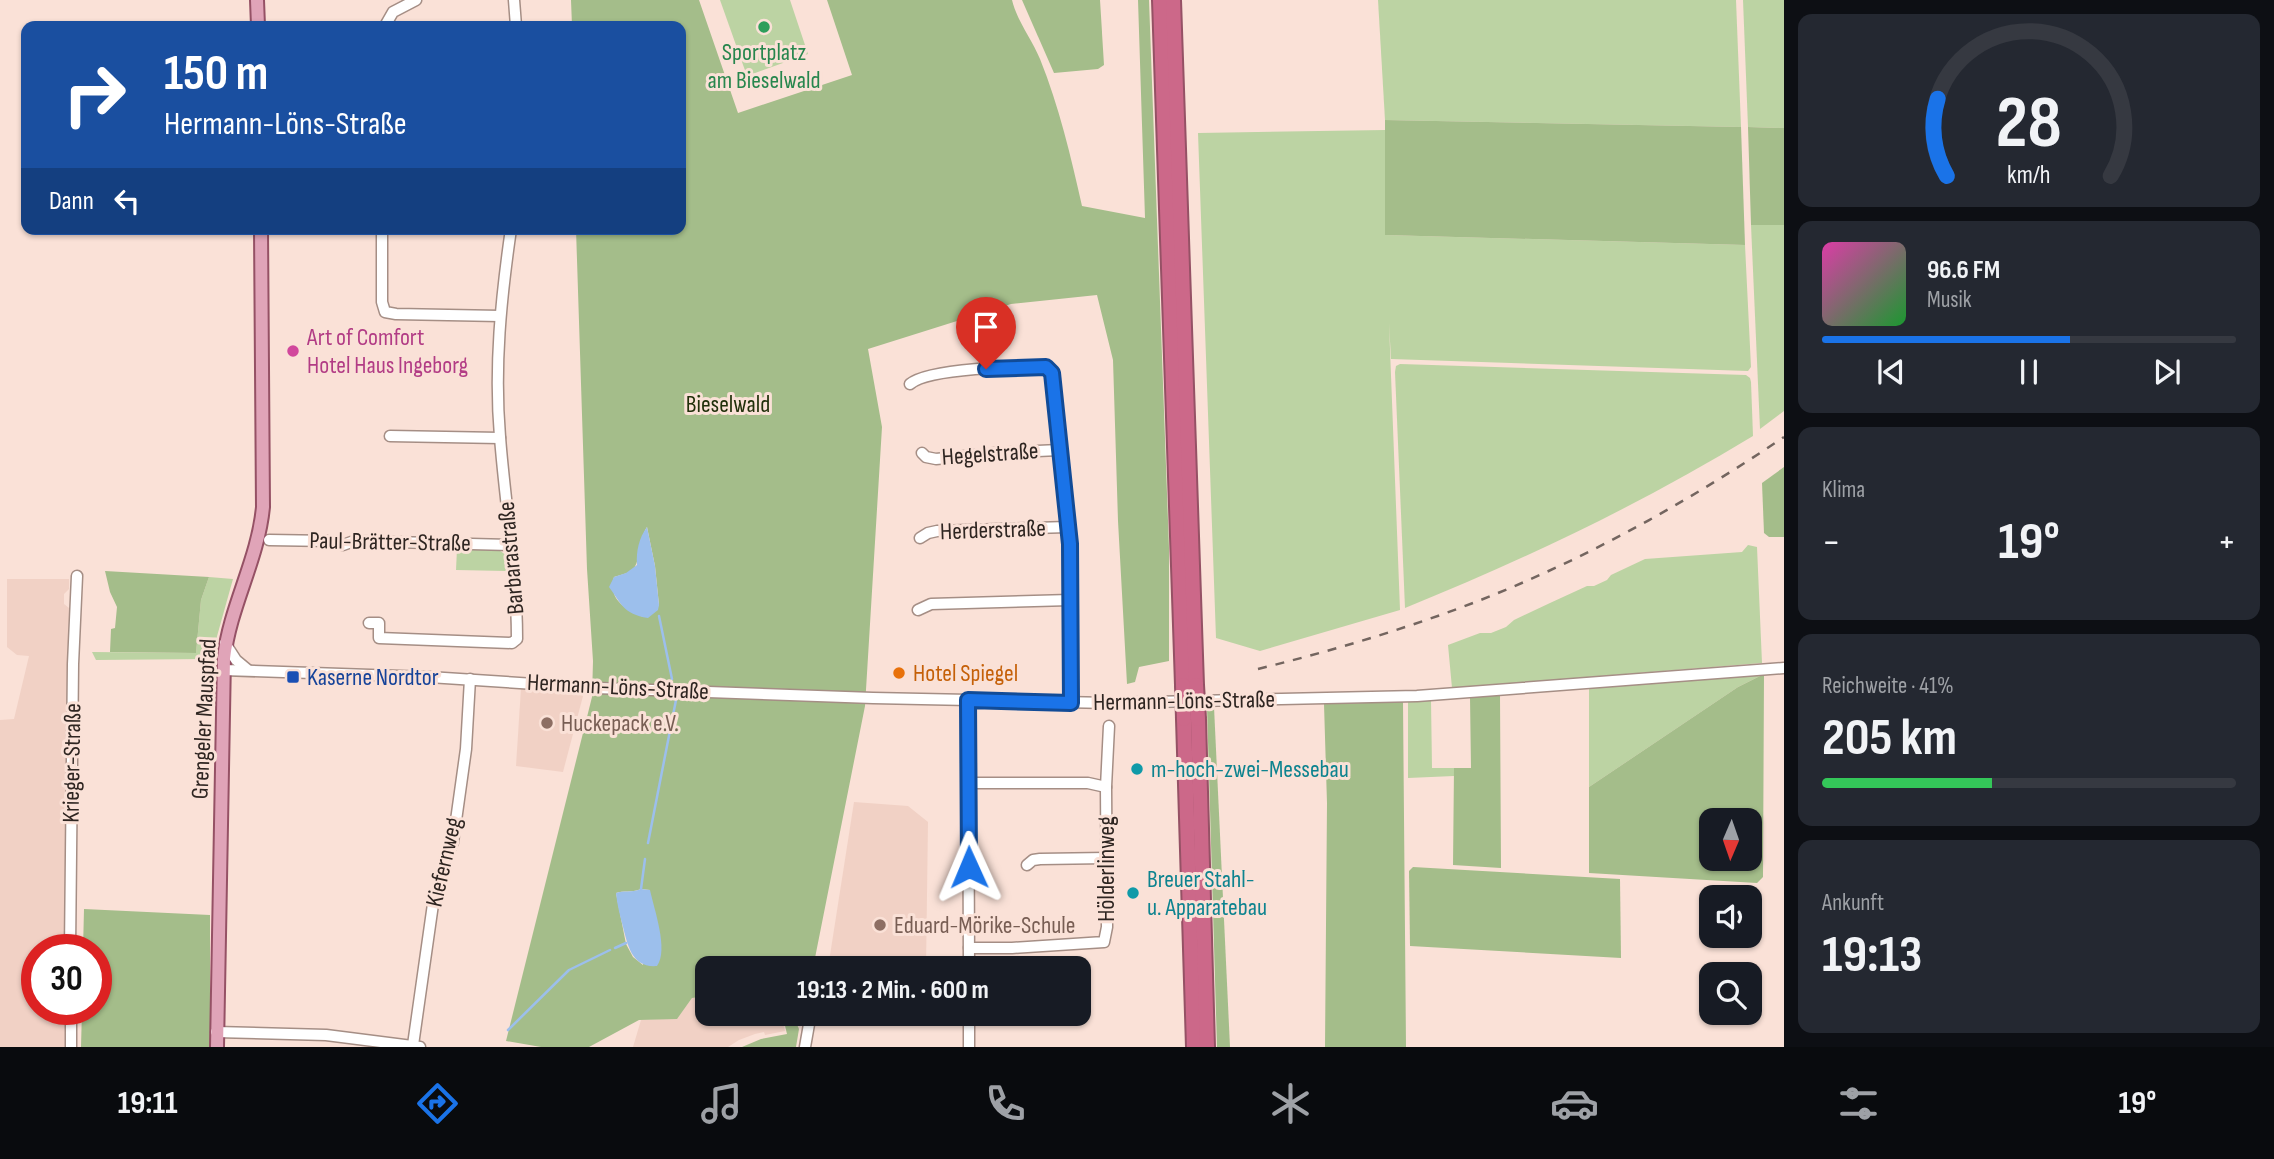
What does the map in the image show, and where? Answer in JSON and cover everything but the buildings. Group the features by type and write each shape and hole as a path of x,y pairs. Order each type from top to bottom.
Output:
{"highway":[{"path":"1160,0 1207,1047"},
{"path":"1174,0 1189,685"},
{"path":"1191,719 1194,1047"}],"main road":[{"path":"257,0 258,21"},
{"name":"Grengeler Mauspfad","path":"217,1047 225,643 259,538 263,507 261,235"}],"street":[{"path":"388,21 393,12 393,0"},
{"path":"393,12 416,0"},
{"path":"514,0 516,21"},
{"path":"382,235 382,302 385,312 500,316"},
{"name":"Barbarastraße","path":"369,623 379,623 379,638 512,643 517,639 517,600 500,438 498,367 500,316 510,235"},
{"path":"910,384 920,377 971,370 1040,366 1046,367 1052,373 1068,527 1071,703"},
{"path":"390,436 500,438"},
{"name":"Hegelstraße","path":"922,453 926,457 936,459 1059,450"},
{"name":"Herderstraße","path":"920,538 937,531 1068,527"},
{"name":"Paul-Brätter-Straße","path":"269,540 331,541 343,545 354,541 512,545"},
{"name":"Krieger-Straße","path":"70,934 73,664 77,576"},
{"path":"918,610 931,604 1070,600"},
{"path":"225,643 238,662 248,670"},
{"name":"Hermann-Löns-Straße","path":"223,670 470,679 596,688 1071,703 1405,697 1784,668"},
{"name":"Kiefernweg","path":"416,1046 434,897 441,886 446,858 453,842 466,749 470,679"},
{"path":"968,700 969,956"},
{"name":"Hölderlinweg","path":"969,948 1104,942 1107,927 1108,726"},
{"name":"Hölderlinweg","path":"968,783 1087,783 1106,787"},
{"path":"1027,865 1033,860 1041,859 1107,858"},
{"path":"71,1025 71,1047"},
{"path":"805,1047 809,1026"},
{"path":"969,1026 969,1047"},
{"path":"216,1032 326,1035 416,1046"}],"shaded area":[{"path":"7,579 69,579 69,589 64,594 64,604 69,608 67,934 21,934 21,1025 67,1025 67,1047 0,1047 0,720 14,719 29,656 17,655 7,647"},
{"name":"Huckepack e.V.","path":"521,688 580,692 583,696 563,772 516,766"},
{"name":"Eduard-Mörike-Schule","path":"854,802 908,806 928,822 926,956 830,956"},
{"path":"695,998 695,1026 784,1026 785,1031 755,1034 728,1047 633,1047 641,1020 677,1018"}],"green space":[{"name":"Bieselwald","path":"571,0 699,0 738,113 852,75 827,0 1012,0 1040,59 1053,95 1082,206 1145,218 1138,0 1149,0 1169,548 1169,661 1139,667 1135,682 1127,684 1113,360 1097,295 1011,304 868,349 882,427 865,706 815,956 695,956 695,998 677,1019 639,1020 589,1047 541,1047 506,1041 592,697 593,661 587,569 576,235 686,235 686,21 572,21","holes":["647,527 659,605 656,610 643,617 620,603 613,592 614,577 634,568","650,890 643,965 633,957 626,944 616,893"]},
{"name":"Sportplatz am Bieselwald","path":"720,0 790,0 808,54 747,76"},
{"path":"1022,0 1100,0 1104,65 1098,69 1054,73"},
{"path":"1378,0 1736,0 1741,127 1385,120"},
{"path":"1743,0 1784,0 1784,128 1748,127"},
{"path":"1385,120 1741,127 1745,245 1385,235"},
{"path":"1748,127 1784,128 1784,225 1751,225"},
{"path":"1385,130 1385,235 1745,245 1751,367 1748,371 1391,359 1389,323 1400,610 1260,651 1216,638 1198,133"},
{"path":"1751,225 1784,225 1784,411 1760,429"},
{"path":"1400,364 1746,375 1751,382 1753,436 1668,485 1582,529 1405,608 1395,372 1396,366"},
{"path":"1784,467 1784,537 1769,537 1764,533 1762,483"},
{"path":"1748,545 1757,547 1762,663 1452,688 1448,645 1506,627 1514,620 1587,586 1607,580 1611,575 1645,559 1742,552"},
{"path":"457,549 499,550 507,556 506,571 456,570"},
{"path":"105,571 209,577 201,600 196,653 110,652 111,629 115,628 117,607"},
{"path":"209,577 233,579 214,647 205,647 205,659 96,660 92,652 196,653 201,600"},
{"path":"1764,674 1738,687 1589,787 1589,688"},
{"path":"1764,674 1763,877 1757,883 1589,873 1589,787 1738,687"},
{"path":"1500,695 1501,868 1453,865 1454,768 1471,768 1470,697"},
{"path":"1431,700 1432,768 1454,768 1454,776 1408,778 1408,702"},
{"path":"1403,702 1406,1047 1325,1047 1327,803 1324,704"},
{"path":"1207,707 1214,707 1230,1047 1217,1047"},
{"path":"1413,867 1620,879 1621,958 1410,946 1409,871"},
{"path":"84,909 210,915 210,1047 81,1047 82,1025 112,1025 112,934 83,934"},
{"path":"785,1026 798,1026 796,1047 742,1047 761,1039 787,1034"}],"water":[{"path":"647,527 659,605 658,610 648,618 628,611 609,587 614,577 637,565 639,545"},
{"path":"650,890 660,929 662,950 657,966 642,963 632,954 619,910 616,893"}],"waterway":[{"path":"659,616 672,679"},
{"path":"648,843 676,700"},
{"path":"641,889 645,859"},
{"path":"615,948 626,943"},
{"path":"508,1030 569,970 610,950"}],"railway":[{"path":"1258,669 1405,627 1520,584 1655,517 1784,437"}],"place":[{"name":"Sportplatz am Bieselwald","path":"764,27"},
{"name":"Art of Comfort Hotel Haus Ingeborg","path":"293,351"},
{"name":"Hotel Spiegel","path":"899,673"},
{"name":"Kaserne Nordtor","path":"293,677"},
{"name":"Huckepack e.V.","path":"547,723"},
{"name":"m-hoch-zwei-Messebau","path":"1137,769"},
{"name":"Breuer Stahl- u. Apparatebau","path":"1133,893"},
{"name":"Eduard-Mörike-Schule","path":"880,925"}],"route":[{"path":"969,867 968,700 1071,703 1070,544 1052,373 1046,367 1040,366 986,369"}]}
